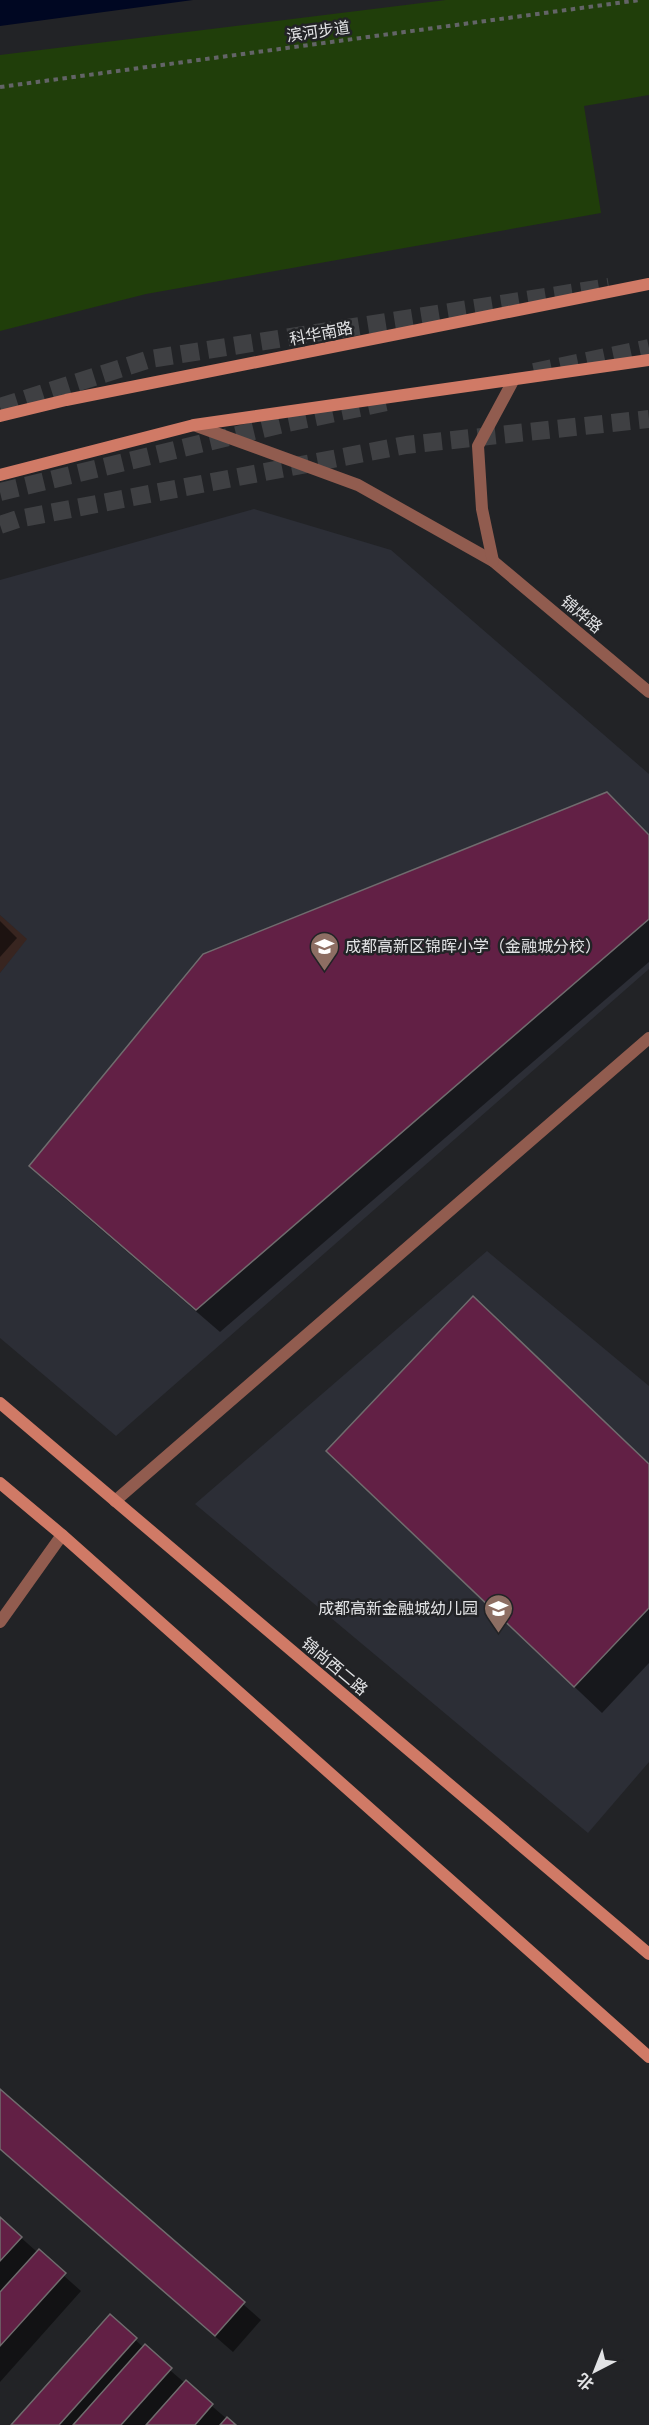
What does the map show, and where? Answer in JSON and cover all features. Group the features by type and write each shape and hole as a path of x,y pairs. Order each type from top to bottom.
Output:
{"street":[{"name":"科华南路","path":"0,416 66,400 649,284"},
{"path":"0,475 194,425 649,360"},
{"path":"493,561 482,508 478,446 513,381"},
{"name":"锦烨路","path":"194,425 358,484 493,561 649,692"},
{"path":"115,1501 649,1038"},
{"name":"锦尚西二路","path":"0,1403 649,1954"},
{"path":"0,1483 62,1535 649,2057"},
{"path":"0,1622 62,1535"}],"path":[{"name":"滨河步道","path":"0,87 640,0"}],"shaded area":[{"name":"成都高新区锦晖小学（金融城分校）","path":"254,509 391,550 649,774 649,969 116,1436 0,1338 0,973 27,939 0,915 0,580"},
{"path":"0,915 28,939 0,973"},
{"name":"成都高新金融城幼儿园","path":"487,1251 649,1386 649,1762 588,1833 195,1504"}],"green space":[{"path":"446,0 649,0 649,95 584,106 601,213 146,294 0,331 0,55"}],"water":[{"path":"0,0 193,0 0,26"}],"building":[{"path":"607,792 649,835 649,919 196,1310 29,1166 203,954"},
{"path":"473,1296 649,1464 649,1608 574,1687 326,1451"},
{"path":"0,2089 245,2302 215,2336 0,2149"},
{"path":"0,2217 22,2237 0,2261"},
{"path":"39,2249 66,2273 0,2346 0,2292"},
{"path":"110,2314 137,2338 59,2425 11,2425"},
{"path":"145,2344 172,2368 121,2425 73,2425"},
{"path":"186,2380 213,2404 195,2425 146,2425"},
{"path":"227,2417 236,2425 220,2425"}],"tunnel":[{"path":"0,407 150,359 609,287"},
{"path":"534,372 649,348"},
{"path":"0,492 287,423 387,402"},
{"path":"0,525 18,519 406,445 649,419"}],"place":[{"name":"成都高新区锦晖小学（金融城分校）","path":"324,972"},
{"name":"成都高新金融城幼儿园","path":"499,1634"}]}
